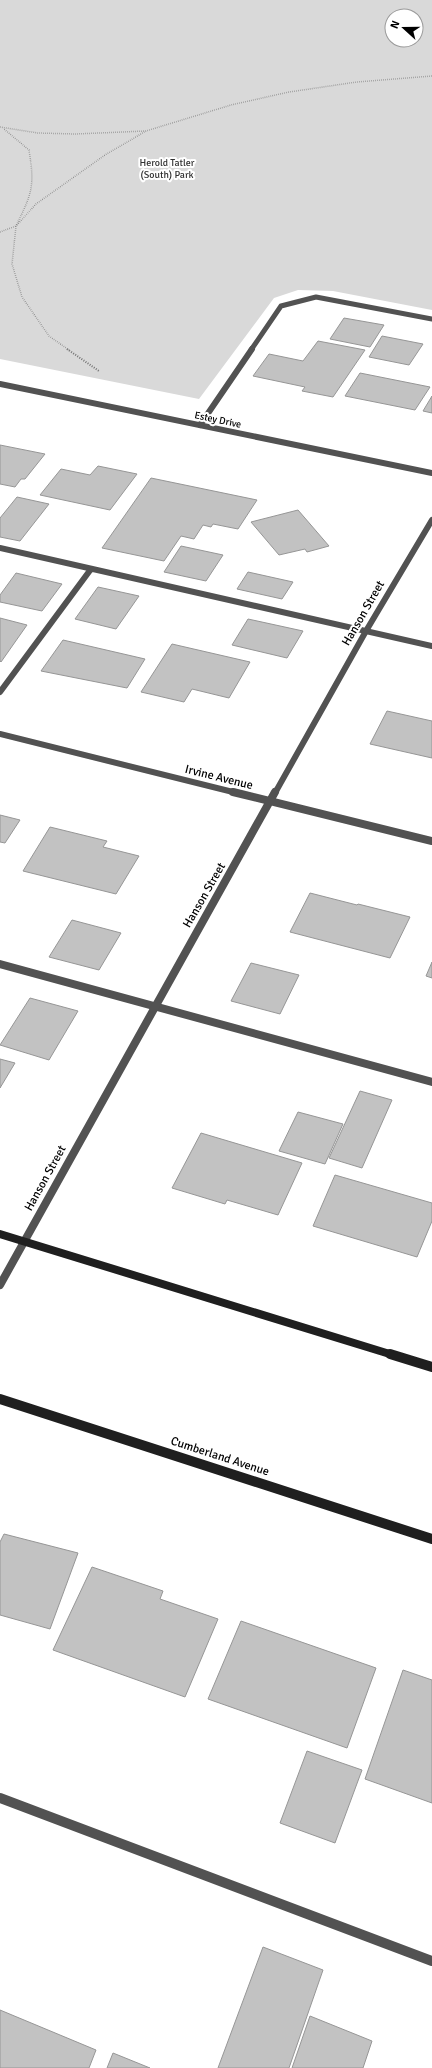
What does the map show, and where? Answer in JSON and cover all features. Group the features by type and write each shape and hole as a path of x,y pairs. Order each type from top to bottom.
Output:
{"street":[{"path":"200,425 281,306 316,297 432,319"},
{"name":"Estey Drive","path":"0,384 432,473"},
{"name":"Hanson Street","path":"0,1284 154,1006 366,631 432,520"},
{"path":"0,548 432,646"},
{"path":"0,692 91,569"},
{"name":"Irvine Avenue","path":"0,734 432,841"},
{"path":"0,964 432,1082"},
{"path":"0,1234 432,1367"},
{"name":"Cumberland Avenue","path":"0,1399 432,1539"},
{"path":"0,1798 432,1961"}],"path":[{"path":"0,232 16,226 36,204 105,155 146,131 231,105 289,92 357,82 432,76"},
{"path":"0,127 38,133 76,134 146,131"},
{"path":"3,128 29,150 33,173 31,196 16,226 12,264 22,297 49,336 93,368 105,374"}],"green space":[{"name":"Herold Tatler (South) Park","path":"0,0 432,0 432,310 333,291 298,290 274,298 199,399 0,359"}],"building":[{"path":"344,318 384,325 370,347 330,339"},
{"path":"382,336 423,344 409,365 369,357"},
{"path":"318,341 365,350 333,397 302,391 305,387 253,376 269,354 303,361"},
{"path":"360,373 430,387 415,410 345,396"},
{"path":"432,396 432,413 423,411"},
{"path":"0,445 45,454 25,479 21,479 15,487 0,484"},
{"path":"98,466 137,474 110,510 40,495 61,469 90,475"},
{"path":"151,478 257,500 238,529 213,524 211,527 203,525 194,539 181,536 164,561 102,548"},
{"path":"17,497 49,504 20,541 0,537 0,518"},
{"path":"298,510 329,546 307,552 305,549 279,555 251,522"},
{"path":"181,546 223,555 206,581 164,572"},
{"path":"248,572 293,582 282,599 237,589"},
{"path":"16,573 62,584 42,611 0,602 0,595"},
{"path":"98,587 139,596 116,629 75,619"},
{"path":"0,618 27,625 1,662 0,661"},
{"path":"248,619 303,631 287,658 232,645"},
{"path":"63,640 145,659 127,688 41,671"},
{"path":"172,644 250,662 229,698 192,689 184,702 141,692"},
{"path":"387,711 432,721 432,758 370,744"},
{"path":"0,815 20,820 5,843 0,842"},
{"path":"50,827 107,841 103,847 139,856 116,894 23,871"},
{"path":"310,893 410,917 390,958 290,932"},
{"path":"72,920 121,933 99,970 49,957"},
{"path":"432,962 432,978 426,976"},
{"path":"251,963 299,975 280,1014 231,1001"},
{"path":"30,998 78,1011 49,1060 0,1045"},
{"path":"0,1059 15,1063 0,1088"},
{"path":"360,1091 392,1100 362,1168 329,1158"},
{"path":"298,1112 343,1124 325,1164 279,1151"},
{"path":"201,1133 302,1163 278,1215 227,1200 225,1204 172,1188"},
{"path":"335,1175 432,1203 432,1221 417,1257 313,1226"},
{"path":"4,1534 78,1553 50,1629 0,1615 0,1542"},
{"path":"92,1567 163,1591 160,1599 218,1619 185,1697 53,1650"},
{"path":"241,1621 376,1668 347,1748 208,1699"},
{"path":"403,1670 432,1680 432,1803 365,1779"},
{"path":"307,1751 362,1770 335,1843 280,1823"},
{"path":"263,1947 323,1970 289,2068 218,2068"},
{"path":"0,2010 96,2050 89,2068 0,2068"},
{"path":"310,2016 372,2041 363,2068 292,2068"},
{"path":"113,2053 150,2068 107,2068"}]}
